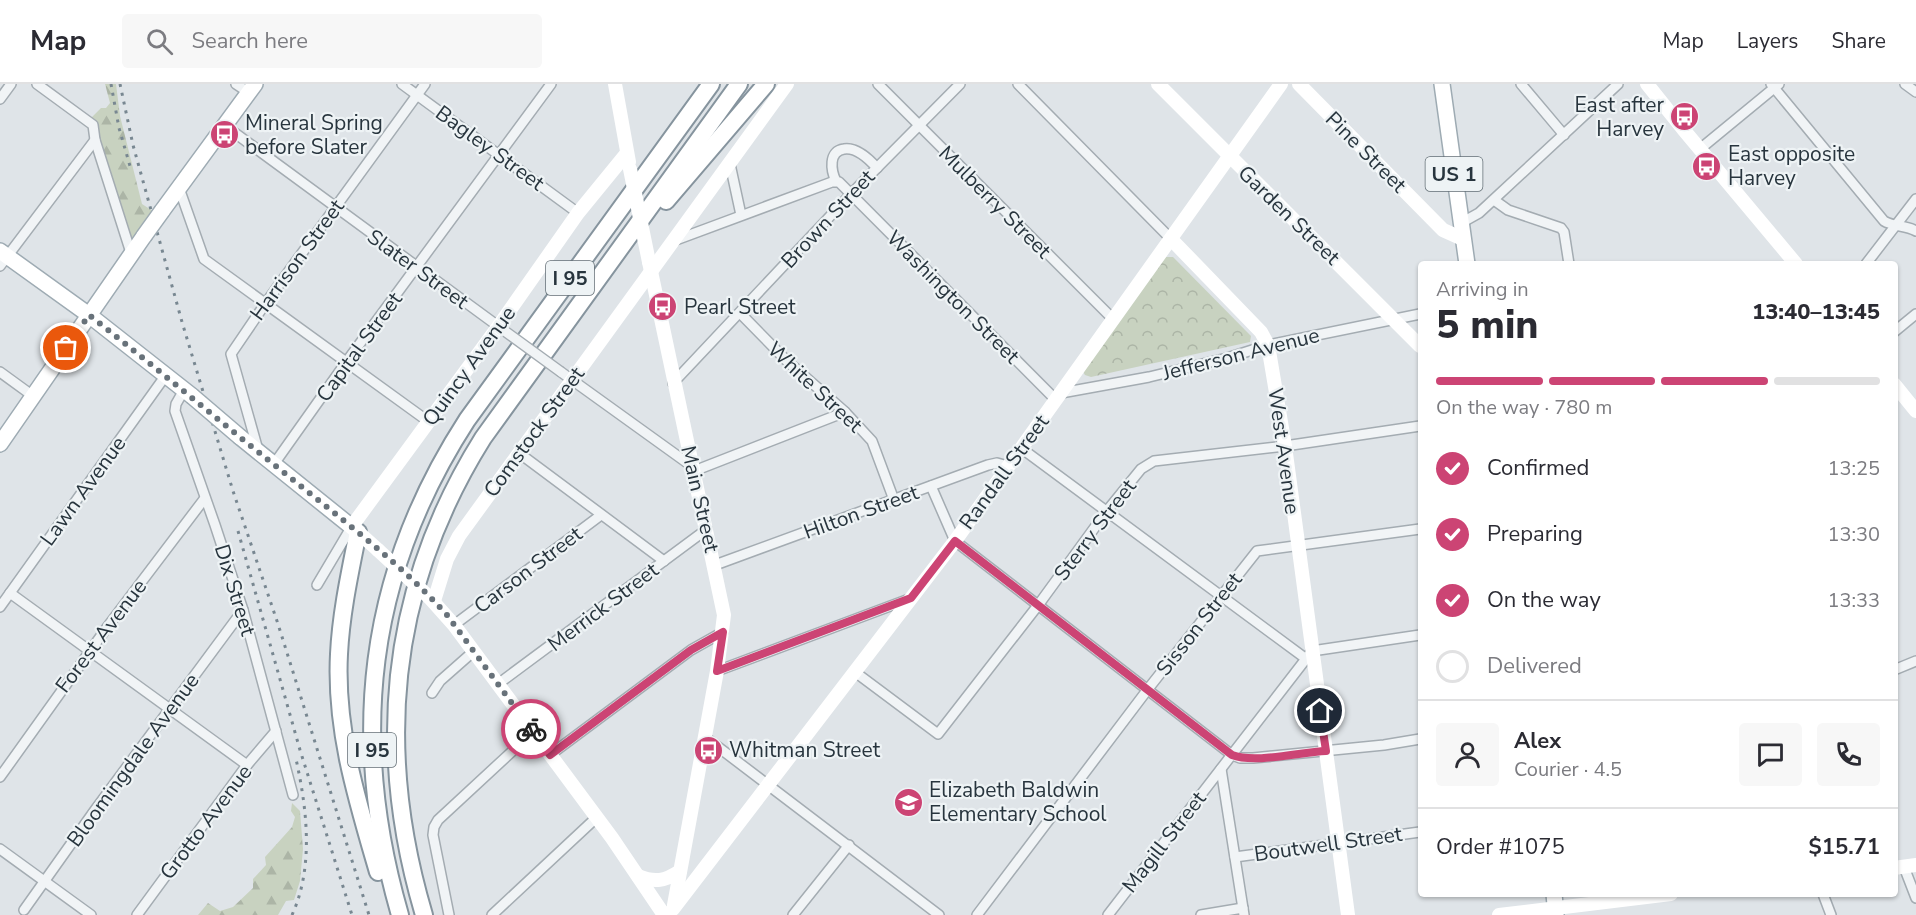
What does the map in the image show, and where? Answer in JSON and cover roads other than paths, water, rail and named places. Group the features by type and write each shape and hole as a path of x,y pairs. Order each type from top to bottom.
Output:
{"highway":[{"path":"682,124 704,84"},
{"name":"I 95","path":"398,915 378,820 373,779 372,730 374,681 381,632 397,565 407,537 433,477 467,420 711,84"},
{"name":"I 95","path":"424,915 403,824 398,792 395,743 396,704 405,632 429,546 444,508 474,452 739,84"},
{"path":"588,292 766,84"},
{"path":"355,529 339,645 341,724 346,755 380,879 398,915"}],"main road":[{"name":"Main Street","path":"615,84 673,383 723,605 723,632 717,671 680,871 670,913"},
{"path":"650,267 674,241 788,84"},
{"name":"Garden Street","path":"1158,84 1418,344"},
{"name":"Randall Street","path":"670,913 955,541 1281,84"},
{"name":"Pine Street","path":"1299,84 1443,230 1463,239"},
{"name":"US 1","path":"1442,84 1467,261"},
{"path":"1647,84 1793,261"},
{"path":"0,444 131,253 224,125 246,87"},
{"name":"Quincy Avenue","path":"355,529 429,422 502,329 578,213 627,153"},
{"name":"West Avenue","path":"1171,239 1261,332 1268,345 1285,446 1298,546 1308,655 1326,751 1348,915"},
{"path":"2,257 89,315 166,375 355,529 431,599 474,651 638,876 670,913"},
{"name":"Comstock Street","path":"431,599 459,536 519,453 566,375 650,267"},
{"path":"1898,389 1916,411"},
{"path":"638,876 654,881 665,880 680,871"},
{"path":"1499,915 1555,906 1642,897"}],"street":[{"path":"0,99 11,84"},
{"path":"37,84 93,125 94,140 131,253"},
{"name":"Bagley Street","path":"402,84 578,213"},
{"name":"Harrison Street","path":"259,452 231,354 425,84"},
{"name":"Capital Street","path":"274,464 551,84"},
{"name":"Mulberry Street","path":"878,84 1113,319"},
{"name":"Brown Street","path":"673,383 851,194 960,84"},
{"name":"West Avenue","path":"1018,84 1171,239"},
{"path":"1521,84 1564,135"},
{"path":"1461,223 1479,213 1494,200 1618,84"},
{"path":"1905,84 1916,92"},
{"path":"1700,150 1775,85 1884,221 1895,226 1910,227 1916,231"},
{"name":"Slater Street","path":"224,125 694,469"},
{"path":"2,257 94,140"},
{"path":"851,194 836,181 831,167 833,157 844,149 853,150 867,157 877,168"},
{"path":"730,164 741,215"},
{"path":"674,241 836,181"},
{"path":"179,188 204,259 429,422"},
{"name":"Washington Street","path":"851,194 1058,396"},
{"path":"1868,261 1916,199"},
{"path":"1494,200 1508,210 1561,228 1564,232 1569,261"},
{"name":"White Street","path":"740,313 786,360 845,412 872,441 894,500"},
{"name":"Jefferson Avenue","path":"1058,396 1227,358 1268,345 1418,314"},
{"path":"1898,329 1916,314"},
{"path":"0,372 33,396"},
{"name":"Lawn Avenue","path":"0,606 166,375"},
{"name":"Dix Street","path":"188,393 176,404 175,411 243,610 293,795"},
{"path":"694,469 845,412"},
{"name":"Sterry Street","path":"855,672 938,734 1141,469 1154,461 1285,446 1418,426"},
{"path":"672,452 688,446"},
{"path":"1021,448 1221,596 1308,655"},
{"path":"519,453 664,561"},
{"name":"Hilton Street","path":"715,565 988,465 1008,466"},
{"path":"931,486 955,541 1232,755 1240,758 1253,758 1418,740"},
{"name":"Forest Avenue","path":"0,777 91,650 205,498"},
{"name":"Carson Street","path":"454,625 601,515"},
{"name":"Quincy Avenue","path":"317,585 355,529"},
{"name":"Merrick Street","path":"498,684 707,529"},
{"name":"Sisson Street","path":"977,915 1148,690 1257,552 1418,529"},
{"path":"10,593 247,765"},
{"path":"717,671 911,598"},
{"name":"Bloomingdale Avenue","path":"24,910 243,610"},
{"path":"550,755 691,650 723,632"},
{"path":"1232,755 1308,655 1418,635"},
{"path":"432,693 440,681 474,651"},
{"path":"1898,668 1916,661"},
{"name":"Grotto Avenue","path":"137,915 247,765 276,731"},
{"path":"448,915 433,835 434,827 438,820 533,732"},
{"path":"705,737 939,915"},
{"name":"Magill Street","path":"1110,912 1232,755"},
{"path":"1201,915 1244,911 1221,769"},
{"path":"492,915 597,818"},
{"name":"Boutwell Street","path":"1235,856 1418,832"},
{"path":"793,915 849,845"},
{"path":"0,849 91,915"},
{"path":"1905,866 1916,898"},
{"path":"1824,897 1832,915"},
{"path":"1110,912 1121,915"}],"railway":[{"path":"111,84 119,128 130,166"},
{"path":"120,84 133,145 182,322 233,491 278,624 369,915"},
{"path":"238,531 300,750 352,915"},
{"path":"292,915 299,897 306,858 303,798 296,759"}],"place":[{"name":"East after Harvey","path":"1685,117"},
{"name":"Mineral Spring before Slater","path":"224,135"},
{"name":"East opposite Harvey","path":"1707,166"},
{"name":"Pearl Street","path":"663,307"},
{"name":"Whitman Street","path":"708,750"},
{"name":"Elizabeth Baldwin Elementary School","path":"908,802"}]}
